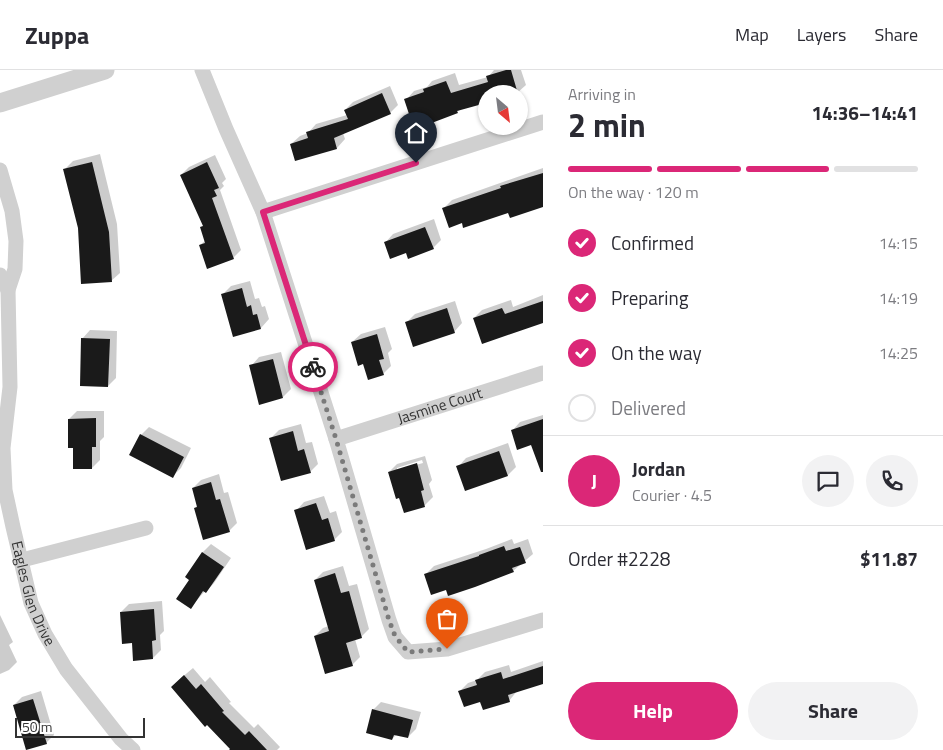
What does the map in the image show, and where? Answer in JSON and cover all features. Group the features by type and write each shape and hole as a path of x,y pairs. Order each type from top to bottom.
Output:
{"street":[{"path":"0,103 105,70"},
{"path":"202,70 263,212 336,439 395,636 408,652 447,649 543,620"},
{"path":"263,212 543,122"},
{"name":"Eagles Glen Drive","path":"0,170 12,211 16,241 15,269 4,291"},
{"name":"Eagles Glen Drive","path":"0,275 4,291 10,387 3,448 5,490 31,603 45,634 116,745 133,750"},
{"name":"Jasmine Court","path":"336,439 543,373"},
{"path":"22,560 146,528"}],"building":[{"path":"511,70 515,85 478,85 478,105 457,111 458,113 429,124 427,117 412,123 404,99 424,92 423,89 446,81 451,93 488,82 486,76"},
{"path":"382,93 391,114 334,138 337,149 295,161 290,144 308,138 306,132 348,119 344,110"},
{"path":"92,162 109,232 112,282 81,284 78,228 63,169"},
{"path":"207,162 219,188 214,190 217,196 212,198 234,259 207,269 199,245 205,243 200,227 203,226 180,175"},
{"path":"543,173 543,207 510,218 508,213 463,228 462,223 449,228 442,208 501,188 500,186"},
{"path":"425,227 434,249 408,259 406,253 390,259 384,242"},
{"path":"242,288 247,307 251,305 253,315 257,314 261,329 233,337 221,294"},
{"path":"543,301 543,323 482,344 473,318 502,308 505,314"},
{"path":"447,308 455,333 413,347 405,322"},
{"path":"377,334 384,359 379,360 384,375 368,380 363,364 358,366 351,342"},
{"path":"81,338 110,339 108,387 80,386"},
{"path":"273,359 283,398 259,405 249,365"},
{"path":"96,418 96,447 92,447 92,469 73,469 73,448 68,448 68,419"},
{"path":"543,419 543,472 541,472 531,445 517,450 511,430"},
{"path":"293,431 298,451 304,449 311,473 281,481 269,438"},
{"path":"140,434 184,457 173,478 129,455"},
{"path":"499,451 508,476 465,491 456,466"},
{"path":"417,463 424,490 421,491 425,507 404,513 399,498 396,499 388,472"},
{"path":"211,482 216,500 220,499 230,532 203,540 194,508 197,507 192,488"},
{"path":"316,503 322,520 328,518 335,541 306,550 294,510"},
{"path":"504,546 506,551 520,547 526,563 512,568 514,572 475,587 448,596 446,590 431,595 424,574"},
{"path":"202,552 224,567 206,593 203,591 191,609 176,599 189,580 185,577"},
{"path":"335,573 341,593 349,591 362,638 346,643 353,666 325,674 314,636 329,631 314,580"},
{"path":"154,609 156,640 152,641 153,659 133,661 132,643 122,644 120,612"},
{"path":"543,666 543,684 508,695 510,702 483,710 480,702 464,707 458,691 477,685 475,680 501,672 503,679"},
{"path":"184,675 196,689 201,684 224,711 222,712 245,735 249,731 267,750 229,750 207,725 205,727 171,687"},
{"path":"33,699 47,744 26,750 13,705"},
{"path":"372,709 413,720 408,738 394,735 392,740 366,733"}],"way so far":[{"path":"313,367 395,636 408,652 447,649"}],"route":[{"path":"313,367 263,212 416,163"}]}
